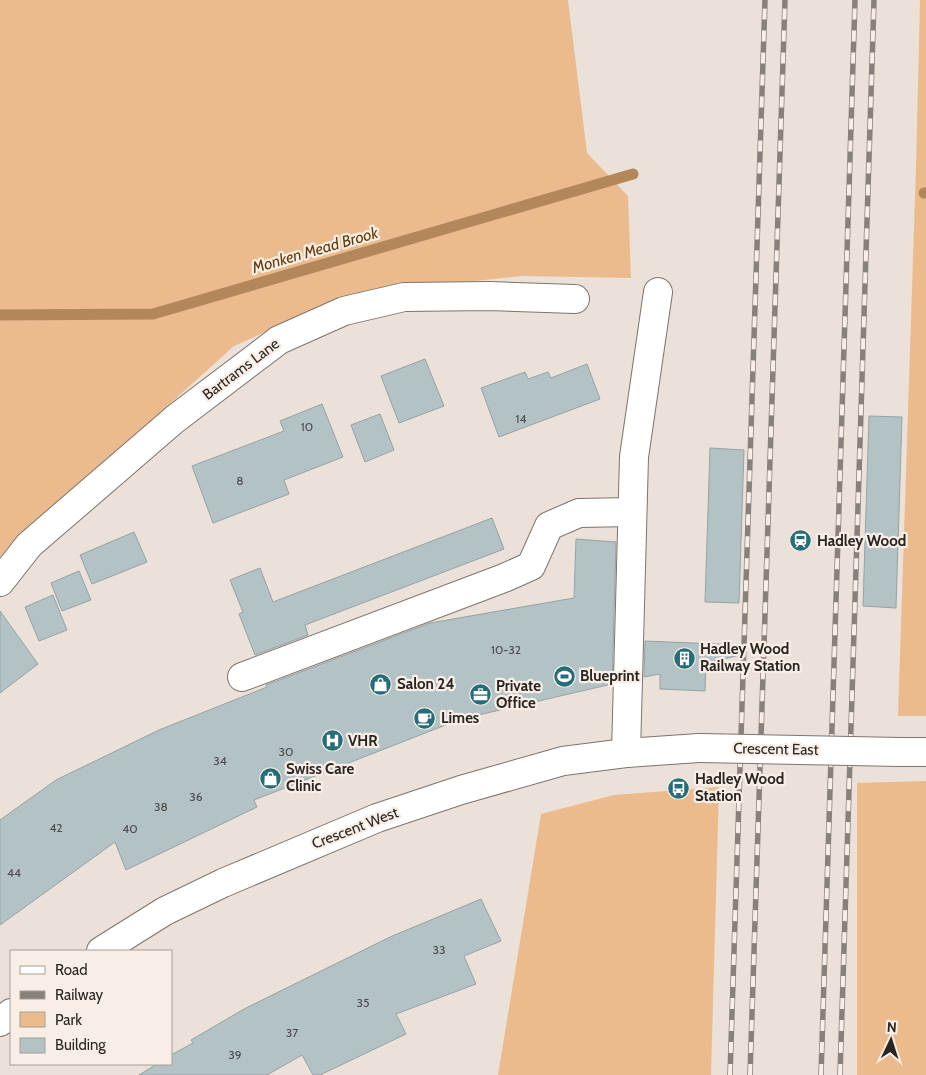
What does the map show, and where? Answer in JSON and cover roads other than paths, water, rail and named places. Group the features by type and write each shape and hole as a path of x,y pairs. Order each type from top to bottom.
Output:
{"street":[{"path":"626,753 634,457 658,292"},
{"name":"Bartrams Lane","path":"0,582 29,545 174,419 279,340 344,311 404,297 490,296 575,299"},
{"path":"242,677 504,578 531,566 549,526 578,513 632,512"},
{"name":"Crescent East","path":"626,753 700,748 913,752"},
{"name":"Crescent West","path":"103,950 165,911 241,875 377,818 520,772 563,762 626,753"},
{"path":"0,1022 10,1014"}],"waterway":[{"name":"Monken Mead Brook","path":"0,315 153,314 633,174"}],"railway":[{"path":"730,1075 765,0"},
{"path":"750,1075 785,0"},
{"path":"821,1075 855,0"},
{"path":"840,1075 874,0"}],"place":[{"name":"Hadley Wood","path":"801,541"},
{"name":"Hadley Wood Railway Station","path":"684,658"},
{"name":"Blueprint","path":"564,676"},
{"name":"Salon 24","path":"381,684"},
{"name":"Private Office","path":"480,695"},
{"name":"Limes","path":"425,718"},
{"name":"VHR","path":"332,741"},
{"name":"Swiss Care Clinic","path":"270,778"},
{"name":"Hadley Wood Station","path":"679,788"}]}
